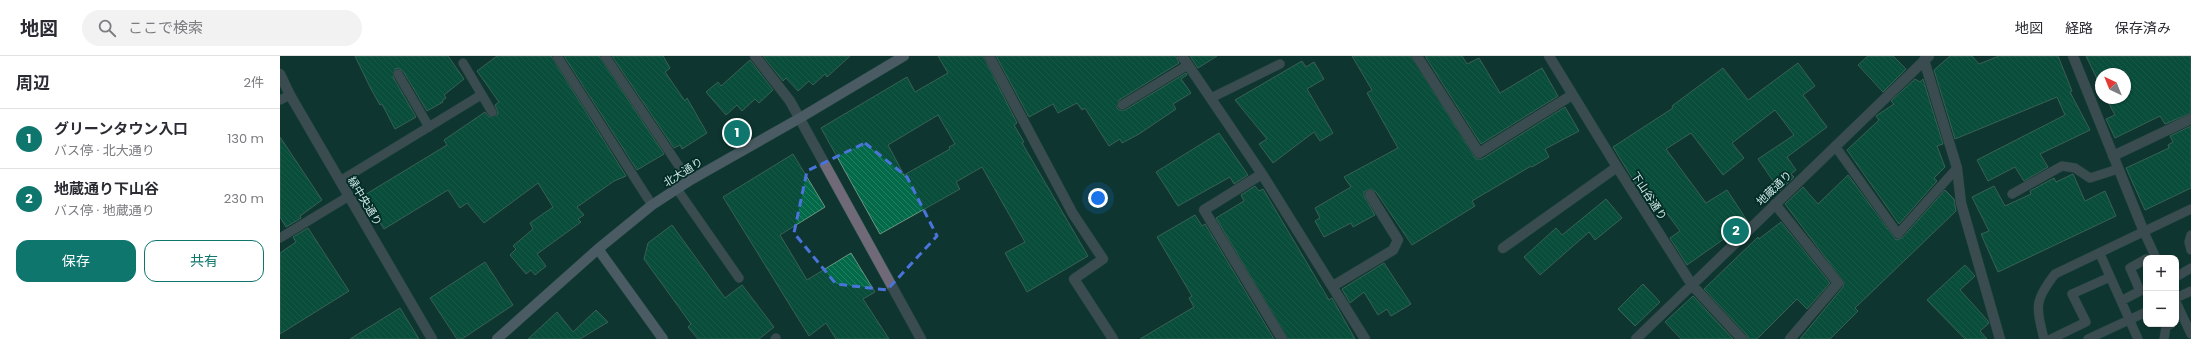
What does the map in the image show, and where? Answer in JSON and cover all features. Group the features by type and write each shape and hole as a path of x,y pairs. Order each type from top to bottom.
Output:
{"street":[{"path":"755,56 790,101 800,118 921,339"},
{"name":"北大通り","path":"497,339 598,249 652,205 689,181 800,118 904,56"},
{"path":"989,56 1073,214 1103,259 1074,279 1113,339"},
{"path":"1417,56 1479,153 1572,95"},
{"name":"下山谷通り","path":"1549,56 1692,285 1742,339"},
{"path":"2073,56 2144,232"},
{"path":"1927,58 1957,168 1961,203 2000,339"},
{"name":"地蔵通り","path":"1636,339 1927,58"},
{"path":"1185,60 1211,98 1226,124 1262,174 1365,339"},
{"name":"緑中央通り","path":"280,74 290,95 432,339"},
{"path":"2113,156 2191,119"},
{"path":"1503,248 1617,167"},
{"path":"1262,174 1204,210 1282,339"},
{"path":"1333,286 1393,250 1398,240 1370,195"},
{"path":"1775,204 1838,283 1790,339"},
{"path":"598,249 663,339"}],"lane":[{"path":"557,56 652,205"},
{"path":"605,56 689,181"},
{"path":"1122,105 1185,60"},
{"path":"463,63 492,112"},
{"path":"1211,98 1280,64"},
{"path":"398,74 429,127"},
{"path":"280,100 290,95"},
{"path":"340,181 481,95"},
{"path":"1836,146 1898,234 1957,168"},
{"path":"2012,194 2062,166 2075,168 2090,178 2118,169"},
{"path":"677,189 739,278"},
{"path":"280,238 349,196"},
{"path":"2044,339 2037,309 2042,292 2055,274 2100,254 2191,209"},
{"path":"2144,232 2150,255"},
{"path":"2191,235 2189,242 2191,250"},
{"path":"2100,254 2138,339"},
{"path":"2121,301 2140,291 2130,268 2143,261"},
{"path":"2179,274 2191,268"},
{"path":"2052,339 2086,322 2072,294 2110,276"},
{"path":"2179,297 2191,291"},
{"path":"2179,308 2191,334"},
{"path":"2088,339 2143,313"},
{"path":"2164,339 2166,327"}],"highlighted area":[{"path":"865,143 907,177 937,236 887,290 836,284 794,233 807,171"}],"building":[{"path":"355,56 448,56 464,79 444,95 446,98 442,101 443,102 427,111 403,71 398,68 395,69 393,77 416,117 395,129 382,104 380,105 371,89"},
{"path":"497,56 551,56 626,176 614,181 577,207 584,215 578,219 581,222 537,254 546,266 535,275 531,270 526,274 510,255 516,249 513,246 533,229 530,223 553,207 538,183 484,223 467,203 460,208 448,190 384,229 363,196 447,145 444,140 485,112 489,117 497,115 498,112 495,105 499,102 477,71"},
{"path":"564,56 599,56 664,154 637,170"},
{"path":"612,56 663,56 670,68 665,72 685,101 687,98 707,133 682,149 680,145 674,148"},
{"path":"763,56 850,56 827,77 825,74 813,85 809,81 798,91 786,78 783,81"},
{"path":"938,56 983,56 1017,123 1014,125 1024,142 1022,143 1088,256 1027,292 1005,253 1025,242 982,167 956,182 960,189 880,234 821,128 907,77 915,92 948,73","holes":["938,115 955,144 949,147 950,149 904,175 888,145"]},
{"path":"996,56 1176,56 1179,63 1119,100 1117,108 1119,110 1125,110 1186,73 1187,75 1181,79 1191,93 1173,104 1176,109 1139,134 1122,143 1120,139 1109,146 1085,108 1082,110 1077,103 1058,113 1053,104 1029,117"},
{"path":"1190,56 1217,56 1198,68"},
{"path":"1352,56 1411,56 1476,159 1482,159 1565,107 1579,131 1545,149 1549,157 1472,201 1475,206 1412,245 1376,192 1370,189 1364,192 1364,196 1375,215 1353,227 1351,223 1324,237 1315,221 1320,218 1315,208 1351,187 1344,177 1398,148 1367,93 1372,90"},
{"path":"1425,56 1462,56 1467,64 1479,58 1500,93 1542,68 1558,96 1481,144"},
{"path":"1868,56 1893,56 1906,69 1883,92 1858,65"},
{"path":"1950,56 1972,56 1979,64 1999,56 2058,56 2072,91 2070,92 2090,130 2040,154 2048,167 2024,181 2015,167 1988,181 1977,160 2065,115 2057,97 1955,139 1934,70"},
{"path":"2086,56 2191,56 2191,113 2165,124 2160,116 2115,138 2106,119 2115,115 2109,104 2131,104 2131,68 2095,68 2095,75"},
{"path":"750,60 773,90 759,103 755,99 742,111 737,105 726,115 706,92 718,82 721,86"},
{"path":"1302,61 1306,67 1314,62 1324,79 1307,89 1333,133 1320,141 1314,132 1273,163 1259,144 1267,139 1235,100"},
{"path":"1798,63 1815,86 1803,95 1827,127 1787,157 1796,170 1791,174 1794,177 1780,191 1758,159 1794,135 1775,110 1732,143 1744,158 1723,175 1691,133 1666,149 1706,203 1727,190 1748,222 1687,265 1670,238 1680,231 1657,200 1650,207 1613,147 1673,108 1672,106 1723,68 1748,100"},
{"path":"1915,79 1920,82 1923,79 1943,144 1937,146 1945,167 1934,178 1937,181 1899,224 1847,150 1879,120 1876,116 1894,104 1891,101"},
{"path":"2191,126 2191,188 2145,210 2126,168 2169,148 2168,145 2173,142 2170,136"},
{"path":"1219,133 1248,175 1234,184 1230,177 1178,206 1156,172"},
{"path":"280,137 322,200 300,216 301,218 286,227 280,217"},
{"path":"793,154 825,207 780,235 807,280 851,253 875,292 863,299 889,339 836,339 826,323 809,336 723,197"},
{"path":"2073,174 2085,201 2105,191 2116,216 1998,272 1981,234 1989,231 1972,197 1994,186 2005,206 2031,194 2030,191 2054,178 2056,182"},
{"path":"1848,175 1896,240 1902,238 1945,190 1954,199 1956,211 1855,308 1858,311 1830,339 1800,339 1843,287 1844,282 1785,204 1803,187 1818,204"},
{"path":"1255,186 1259,191 1263,189 1329,300 1332,298 1355,339 1288,339 1216,218 1244,201 1241,195"},
{"path":"1606,199 1622,218 1595,240 1589,232 1540,275 1524,257 1556,228 1562,235"},
{"path":"1195,215 1202,226 1205,224 1274,339 1140,339 1194,307 1189,298 1192,296 1157,237"},
{"path":"1781,222 1830,283 1807,309 1797,299 1757,339 1748,339 1747,335 1704,289 1758,237 1759,239"},
{"path":"672,225 725,298 742,285 774,327 759,339 698,339 688,327 691,324 644,259 648,243"},
{"path":"308,228 349,291 280,334 280,253 296,242 293,237"},
{"path":"485,262 513,305 462,339 457,339 430,298"},
{"path":"1384,263 1411,304 1391,316 1387,309 1378,315 1364,292 1350,303 1342,289"},
{"path":"1965,265 1975,276 1960,290 1988,321 1989,323 1980,331 1987,339 1965,339 1927,300"},
{"path":"1643,284 1660,302 1635,326 1618,309"},
{"path":"1693,296 1733,339 1681,339 1665,322"},
{"path":"400,308 419,339 350,339"},
{"path":"596,310 608,322 580,339 528,339 557,312 573,332"}],"place":[{"name":"グリーンタウン入口","path":"737,133"},
{"name":"地蔵通り下山谷","path":"1736,231"}]}
